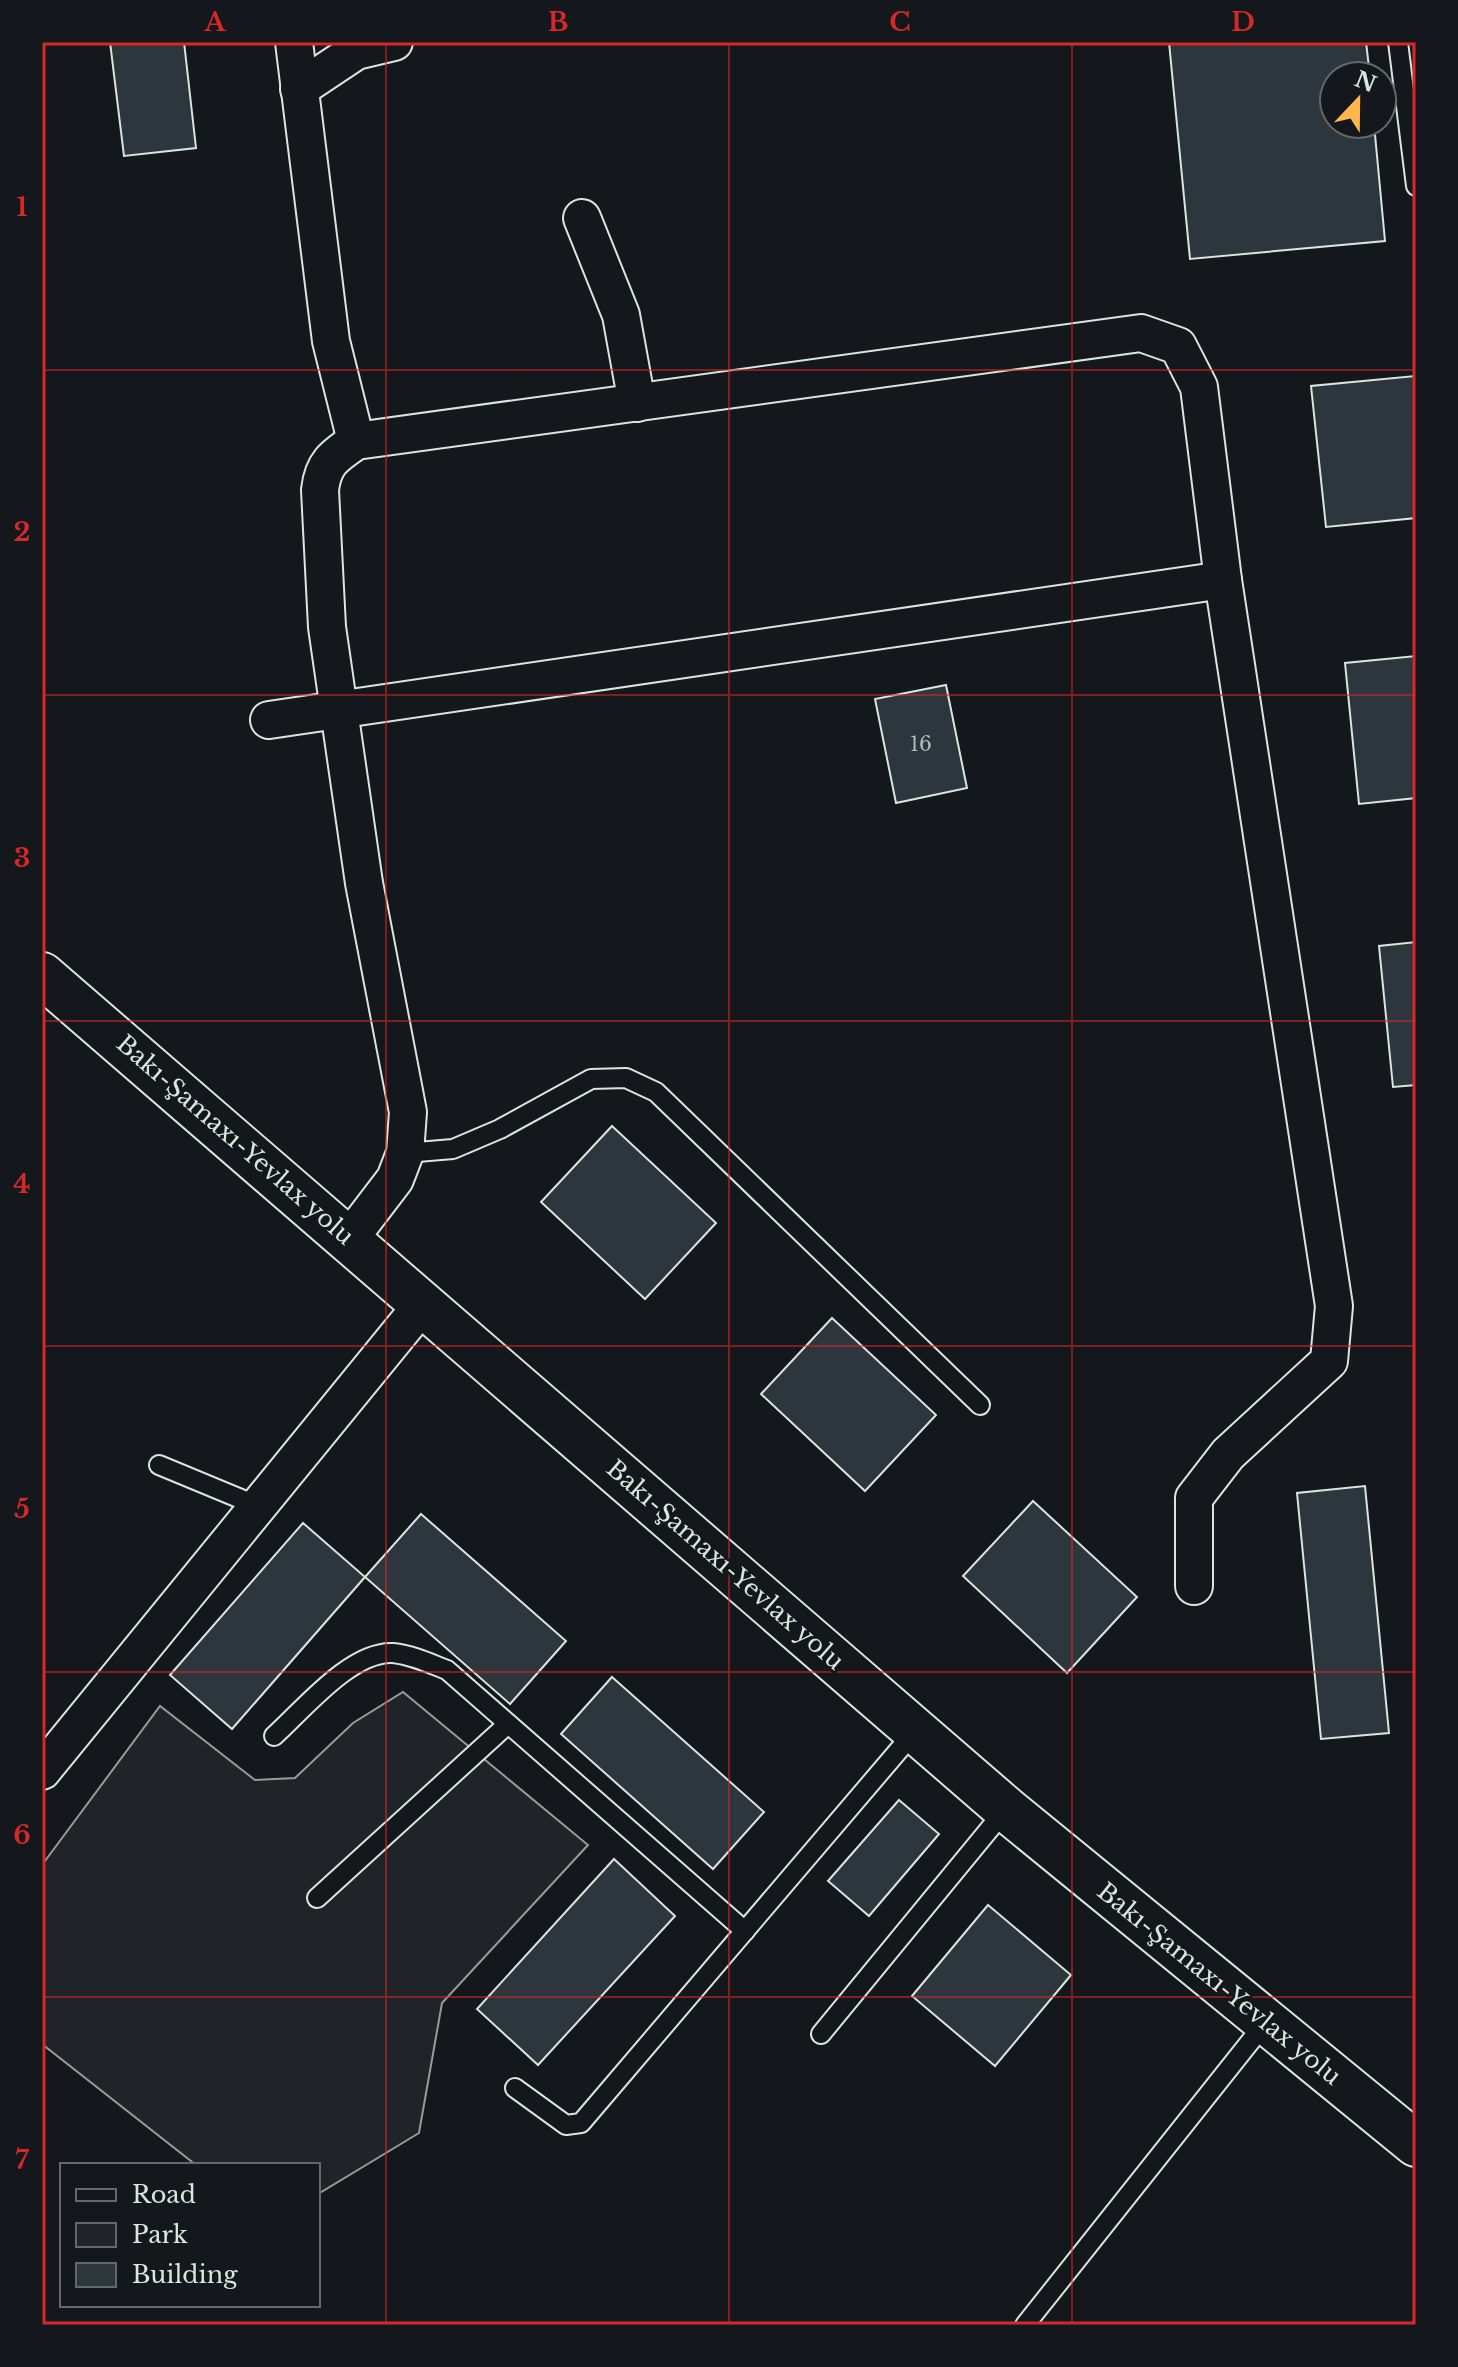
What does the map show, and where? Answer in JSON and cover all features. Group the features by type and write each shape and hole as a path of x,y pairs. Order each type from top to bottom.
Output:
{"highway":[{"name":"Bakı-Şamaxı-Yevlax yolu","path":"42,975 350,1238 1006,1809 1416,2144"}],"street":[{"path":"294,42 331,341 356,441"},
{"path":"299,89 356,51 394,42"},
{"path":"582,218 621,315 637,403"},
{"path":"350,1238 395,1179 405,1153 408,1112 364,883 327,627 320,490 322,470 331,458 356,441 1141,333 1178,346 1199,387 1223,580 1334,1306 1329,1361 1228,1454 1194,1498 1194,1586"},
{"path":"269,720 1223,580"},
{"path":"42,1771 423,1304"}],"lane":[{"path":"1398,42 1416,186"},
{"path":"405,1153 453,1149 500,1129 591,1079 626,1078 656,1092 980,1405"},
{"path":"159,1465 258,1506"},
{"path":"274,1736 359,1659 391,1653 417,1658 447,1670 745,1931"},
{"path":"317,1898 508,1724"},
{"path":"515,2088 566,2125 581,2123 916,1730"},
{"path":"821,2034 1006,1809"},
{"path":"1025,2325 1265,2023"}],"green space":[{"path":"403,1692 588,1845 442,2003 419,2133 320,2193 320,2163 193,2163 42,2044 42,1865 160,1706 255,1780 295,1778 353,1723"}],"building":[{"path":"110,42 184,42 196,148 124,156"},
{"path":"1169,42 1366,42 1368,60 1318,60 1318,140 1376,140 1385,241 1190,259"},
{"path":"1415,376 1416,518 1326,527 1311,386"},
{"path":"1416,656 1416,798 1359,804 1345,663"},
{"path":"946,685 967,788 896,803 875,699"},
{"path":"1416,942 1416,1085 1393,1087 1379,946"},
{"path":"612,1126 716,1223 645,1299 541,1202"},
{"path":"832,1318 936,1415 865,1491 761,1394"},
{"path":"1365,1486 1389,1733 1321,1739 1297,1493"},
{"path":"1033,1501 1137,1597 1067,1673 963,1576"},
{"path":"421,1514 566,1641 510,1704 365,1577"},
{"path":"303,1523 365,1577 232,1729 170,1675"},
{"path":"612,1677 764,1812 713,1869 561,1734"},
{"path":"899,1800 939,1834 869,1916 828,1881"},
{"path":"614,1859 675,1916 538,2065 477,2009"},
{"path":"988,1905 1071,1975 995,2066 912,1996"}]}
